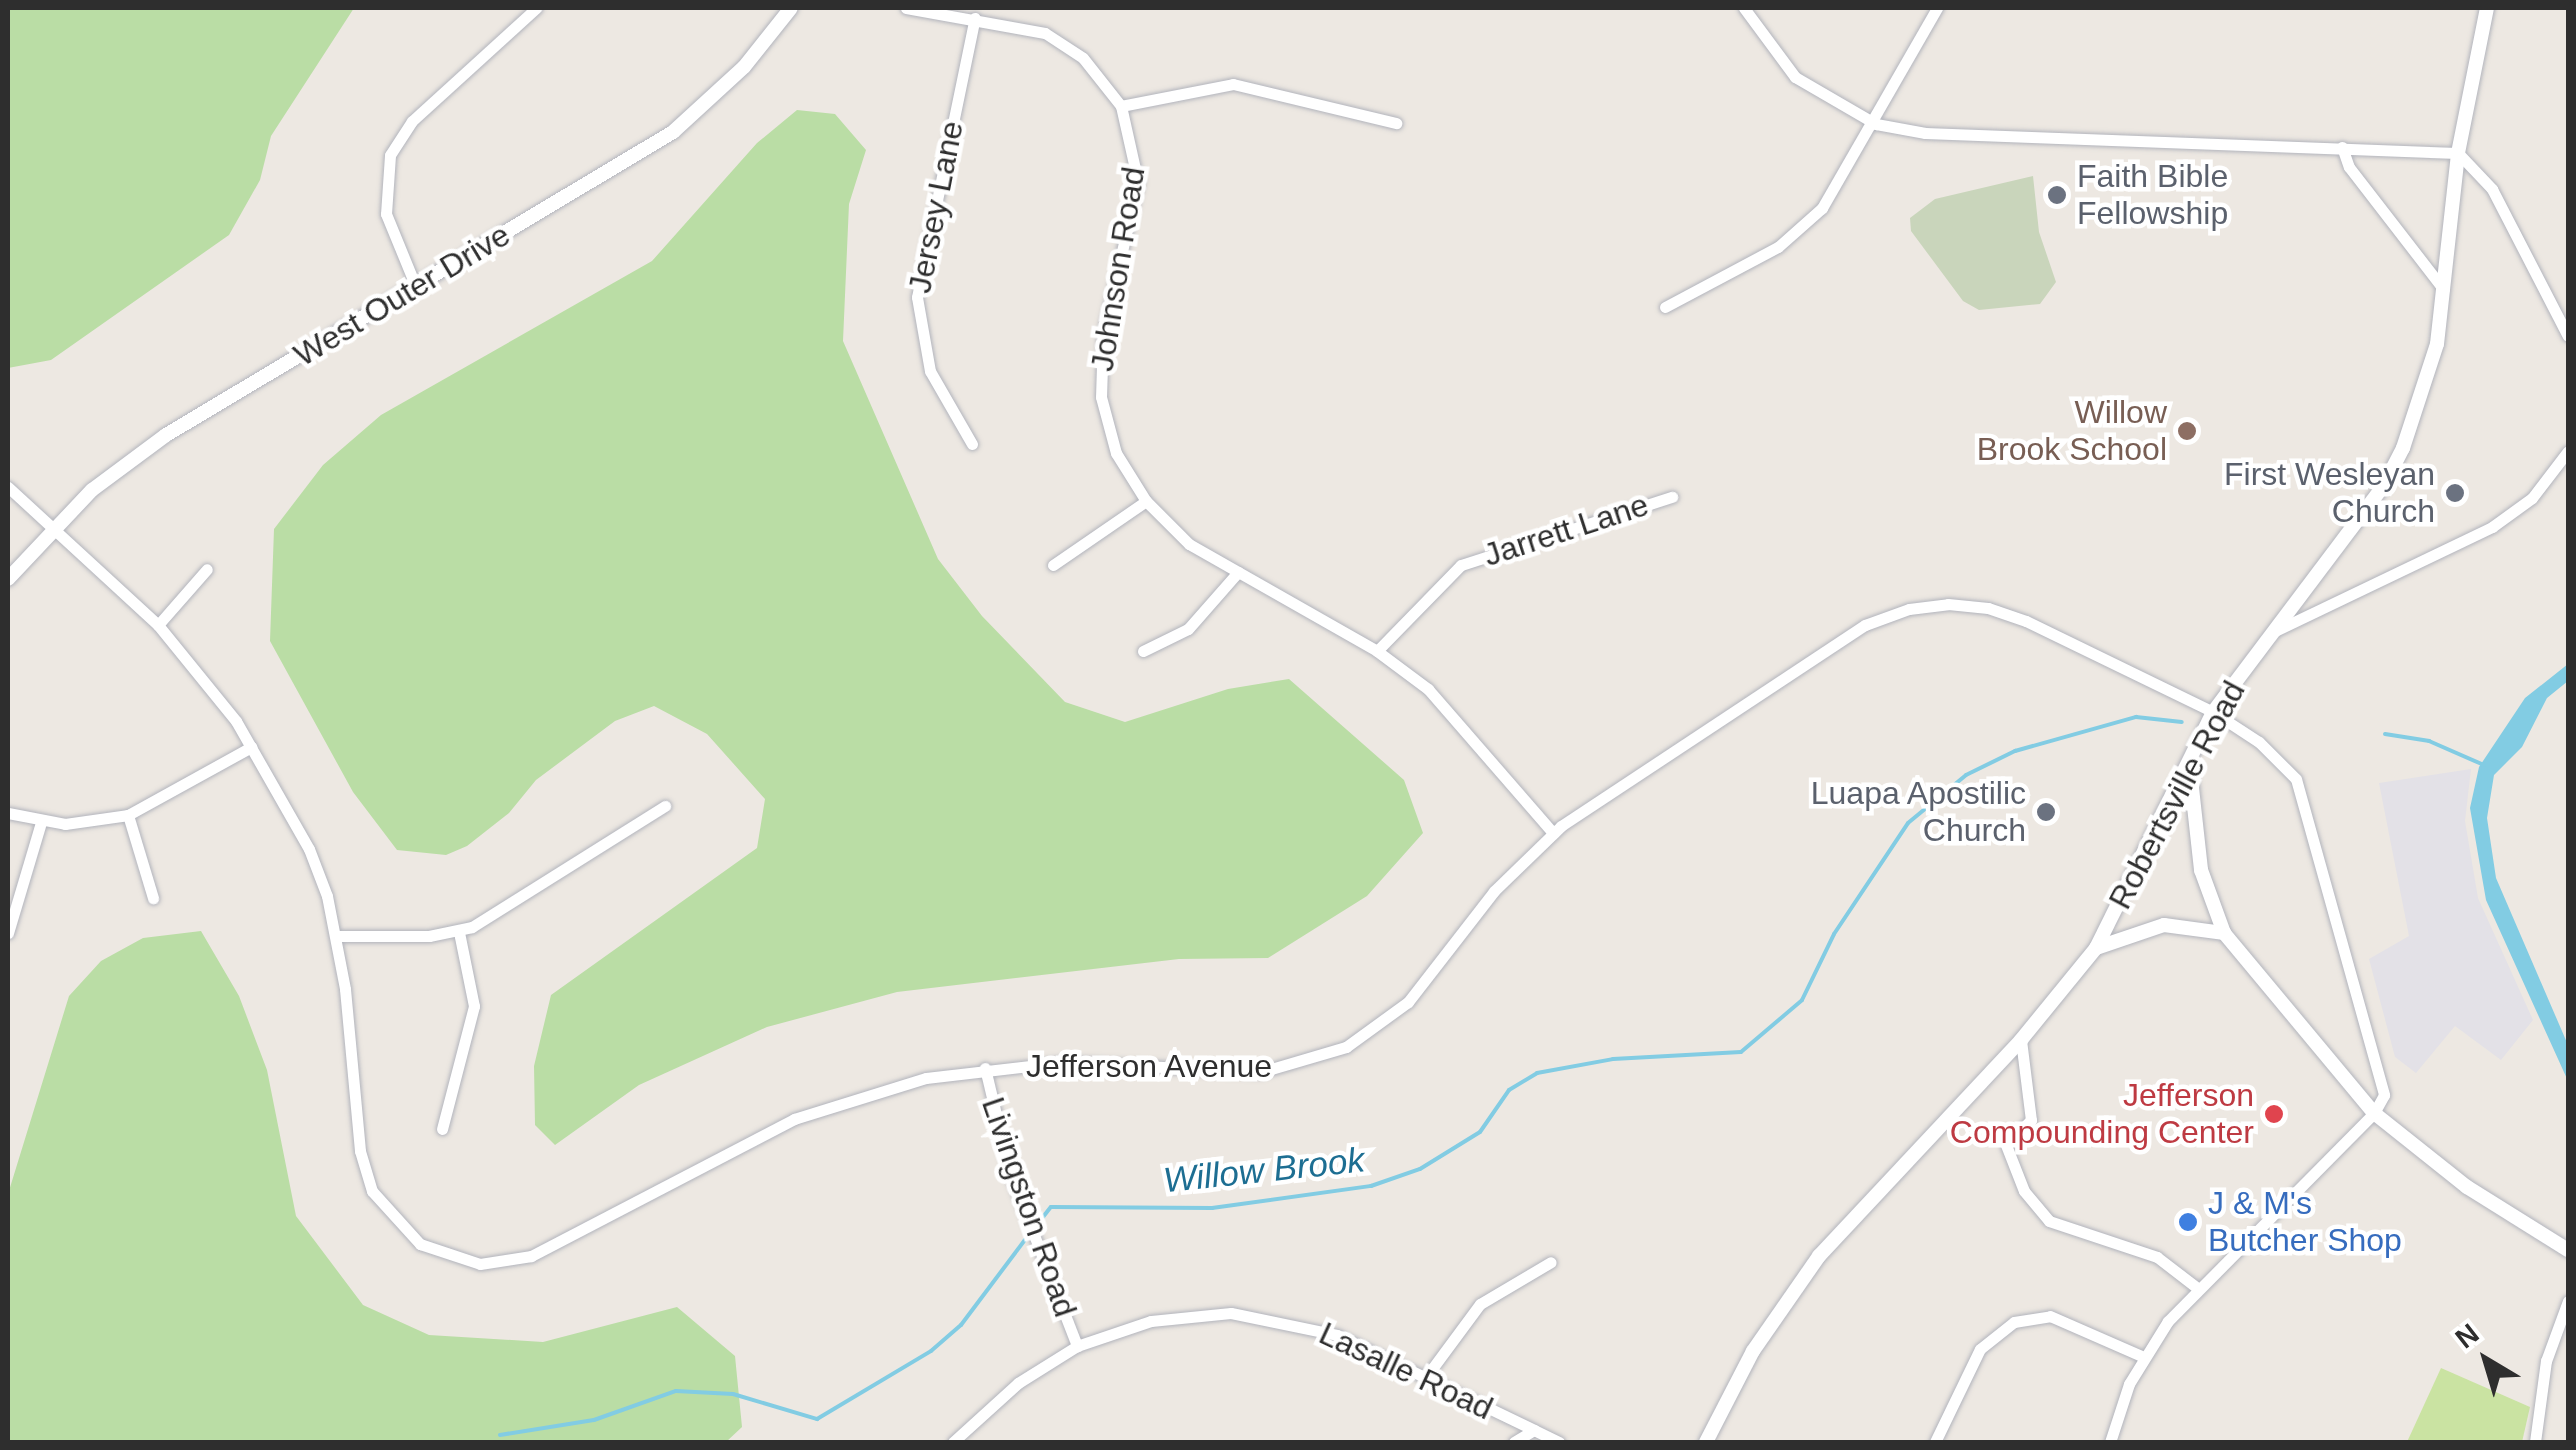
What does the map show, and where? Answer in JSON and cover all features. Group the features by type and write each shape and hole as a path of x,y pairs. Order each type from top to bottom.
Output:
{"street":[{"path":"416,287 386,214 390,155 412,121 536,8"},
{"name":"West Outer Drive","path":"8,579 55,525 166,435 672,132 736,76 792,8"},
{"name":"Johnson Road","path":"906,8 1028,26 1066,44 1096,70 1121,106 1138,182 1103,334 1101,398 1116,454 1146,501 1189,544 1378,651 1458,720 1552,833"},
{"path":"1744,8 1795,76 1876,124 1960,134 2458,153 2492,190 2568,336"},
{"path":"1665,307 1709,289 1804,228 1841,184 1937,8"},
{"name":"Robertsville Road","path":"1706,1442 1753,1351 1819,1256 2021,1040 2096,948 2213,712 2269,634 2362,520 2404,448 2438,344 2458,153 2487,8"},
{"name":"Jersey Lane","path":"972,444 930,372 917,297 975,18"},
{"path":"1121,106 1233,84 1396,122"},
{"path":"2342,147 2348,167 2444,290"},
{"path":"2269,634 2492,527 2532,498 2568,451"},
{"name":"Jefferson Avenue","path":"8,487 55,525 158,624 213,688 251,747 309,849 337,936 360,1151 372,1190 420,1244 480,1264 531,1256 807,1113 984,1068 1091,1062 1261,1072 1346,1047 1408,1002 1494,891 1552,833 1865,625 1909,609 1948,604 2002,612 2213,712 2278,759 2305,798 2384,1095 2374,1113"},
{"name":"Jarrett Lane","path":"1378,651 1461,565 1672,496"},
{"path":"1054,565 1146,501"},
{"path":"158,624 207,568"},
{"path":"1143,652 1188,629 1238,572"},
{"path":"8,813 41,822 128,816 251,747"},
{"path":"2190,764 2201,870 2224,933 2374,1113 2467,1187 2568,1250"},
{"path":"337,936 459,932 664,806"},
{"path":"128,816 153,898"},
{"path":"8,933 41,822"},
{"path":"2096,948 2164,925 2224,933"},
{"path":"442,1129 474,1006 459,932"},
{"path":"2021,1040 2031,1120 2006,1145 2024,1191 2048,1221 2157,1257 2196,1287"},
{"name":"Livingston Road","path":"984,1068 1010,1172 1077,1346"},
{"path":"2110,1442 2144,1357 2196,1287 2374,1113"},
{"path":"1426,1377 1480,1304 1552,1262"},
{"path":"2534,1442 2546,1361 2568,1301"},
{"name":"Lasalle Road","path":"953,1442 1018,1384 1077,1346 1151,1321 1251,1315 1337,1334 1559,1442"},
{"path":"1935,1442 1980,1349 2014,1322 2050,1316 2144,1357"},
{"path":"1514,1442 1534,1430"}],"shaded area":[{"path":"2471,769 2465,821 2478,898 2533,1020 2501,1060 2455,1026 2416,1073 2395,1057 2369,959 2409,936 2379,783"}],"green space":[{"path":"8,8 354,8 271,136 260,180 229,235 51,360 8,368"},
{"path":"797,110 835,114 866,150 849,204 843,341 938,559 982,616 1065,702 1125,722 1228,689 1289,679 1404,780 1423,833 1367,896 1268,958 1179,959 897,992 767,1027 639,1085 555,1145 535,1125 534,1066 551,995 757,848 765,799 707,734 654,706 615,721 536,780 509,813 467,846 446,855 397,850 353,792 270,641 274,529 323,465 381,415 652,261 757,143"},
{"path":"2033,176 2039,232 2056,282 2040,304 1979,310 1963,301 1911,231 1910,218 1935,199"},
{"path":"201,931 239,996 267,1070 296,1216 363,1305 429,1335 543,1342 677,1307 735,1356 742,1427 726,1442 8,1442 8,1194 69,996 101,961 143,938"},
{"path":"2441,1368 2530,1407 2522,1442 2407,1442"}],"water":[{"path":"2568,664 2568,681 2547,698 2522,747 2494,775 2487,818 2496,878 2568,1045 2568,1081 2486,900 2470,808 2479,767 2525,698"}],"waterway":[{"name":"Willow Brook","path":"1036,1226 1051,1207 1212,1208 1371,1186 1420,1169 1480,1132 1509,1090 1537,1073 1613,1059 1741,1052 1802,1000 1834,934 1908,823 1966,775 2015,751 2136,717 2182,722"},
{"name":"Willow Brook","path":"2385,734 2429,741 2484,765"},
{"name":"Willow Brook","path":"500,1435 594,1420 676,1391 733,1394 817,1419 931,1351 961,1325 1030,1233"}],"place":[{"name":"Faith Bible Fellowship","path":"2057,195"},
{"name":"Willow Brook School","path":"2187,431"},
{"name":"First Wesleyan Church","path":"2455,493"},
{"name":"Luapa Apostilic Church","path":"2046,812"},
{"name":"Jefferson Compounding Center","path":"2274,1114"},
{"name":"J & M's Butcher Shop","path":"2188,1222"}]}
